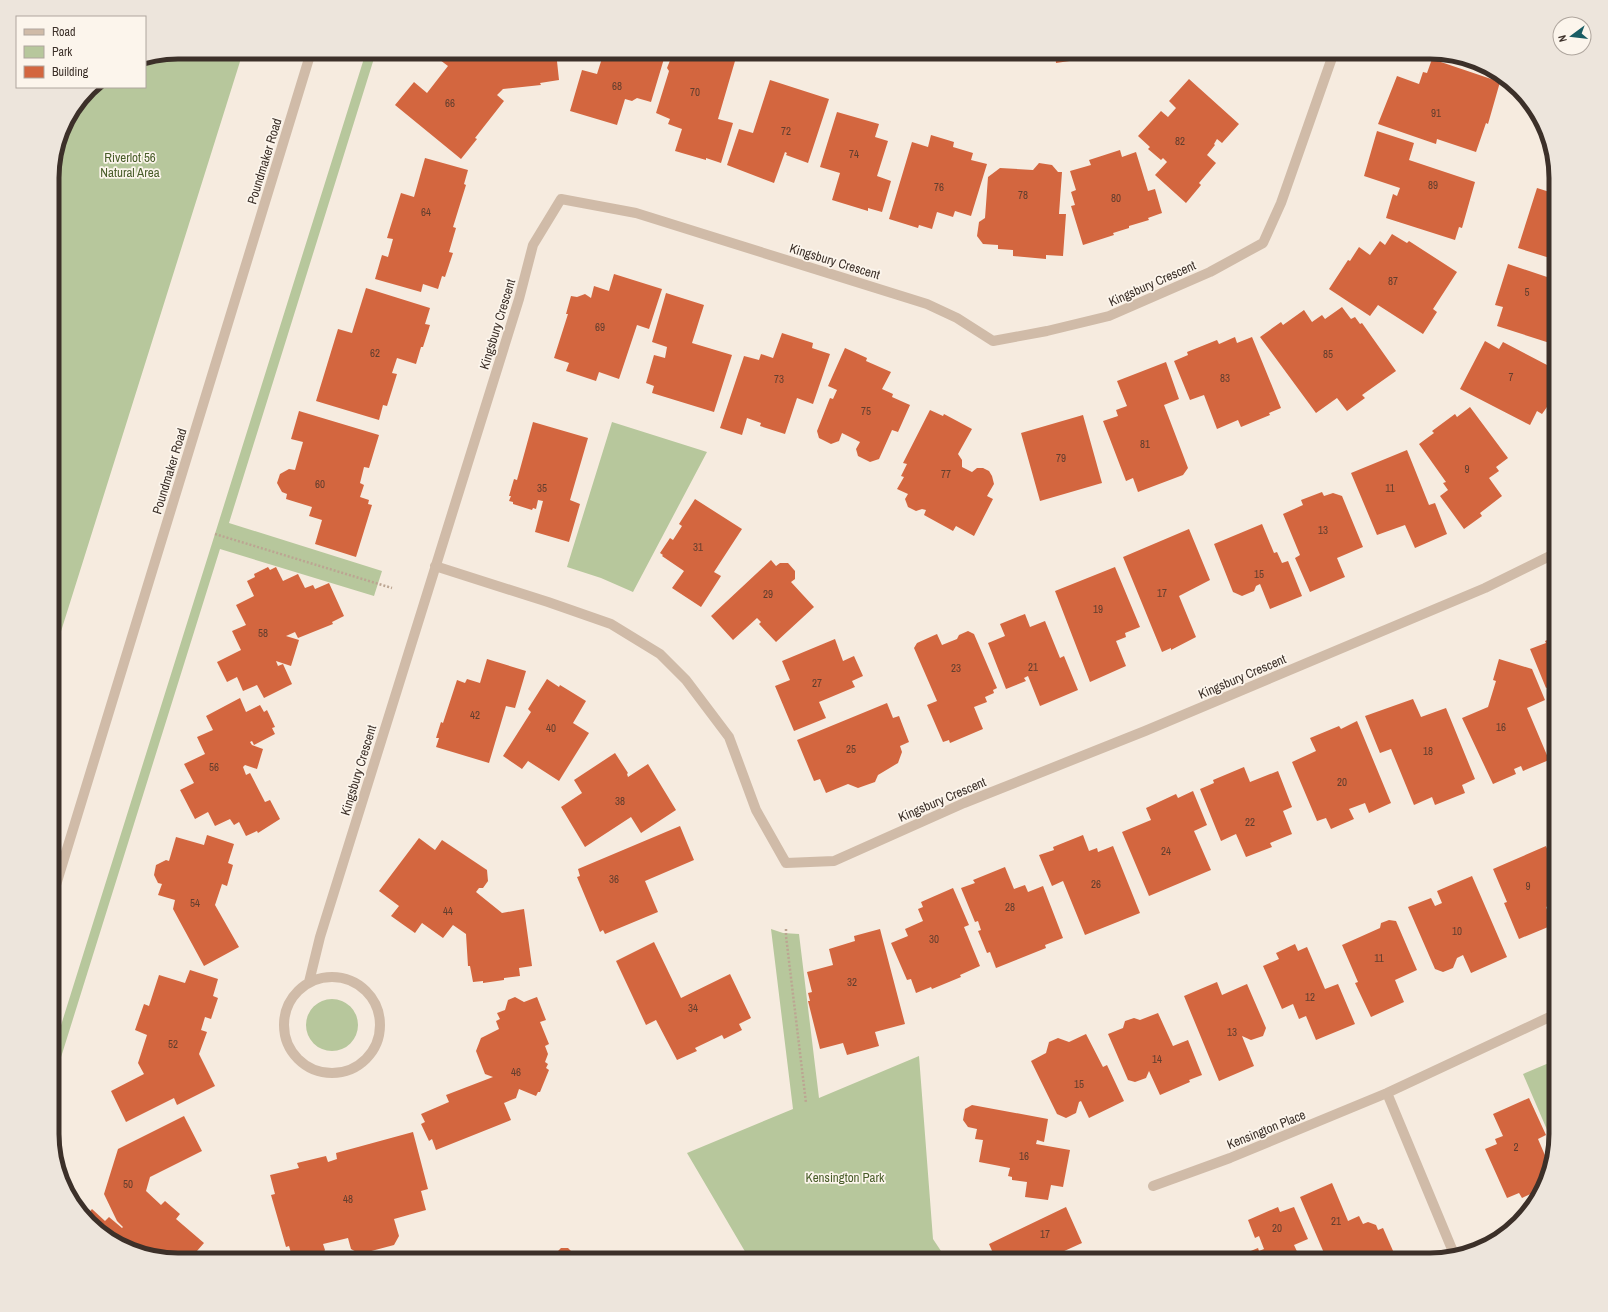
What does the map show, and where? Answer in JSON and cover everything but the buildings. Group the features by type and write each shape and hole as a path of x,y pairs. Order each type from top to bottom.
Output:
{"street":[{"name":"Poundmaker Road","path":"59,875 309,59"},
{"name":"Kingsbury Crescent","path":"310,982 320,937 519,299 533,245 561,199 636,213 927,304 957,318 993,341 1047,331 1116,313 1210,272 1263,243 1280,203 1331,59"},
{"name":"Kingsbury Crescent","path":"435,566 611,624 660,654 686,680 729,737 756,810 786,863 796,864 834,861 964,803 1145,731 1478,591 1549,556"},
{"path":"325,977 342,978 357,984 370,995 378,1009 381,1025 379,1036 370,1056 357,1067 342,1073 327,1074 312,1070 299,1061 289,1049 284,1034 284,1019 288,1004 297,991 310,982 325,977"},
{"name":"Kensington Place","path":"1153,1186 1230,1158 1387,1093 1549,1017"},
{"path":"1387,1093 1453,1251"}],"path":[{"path":"215,534 392,588"},
{"path":"786,929 806,1103"}],"green space":[{"name":"Riverlot 56 Natural Area","path":"178,59 241,59 59,638 59,171 63,147 68,133 79,112 94,94 101,88 146,88 146,63"},
{"path":"364,59 374,59 229,523 382,571 374,596 220,549 59,1064 59,1032"},
{"path":"612,422 707,452 633,592 601,578 567,567"},
{"name":"Kensington Park","path":"771,929 783,933 799,934 819,1098 919,1056 933,1239 942,1253 746,1253 687,1153 793,1109"},
{"path":"327,999 337,999 351,1006 358,1020 358,1030 351,1044 337,1051 327,1051 317,1047 310,1040 306,1030 306,1020 310,1010 317,1003"},
{"path":"1549,1063 1549,1134 1523,1074"}]}
